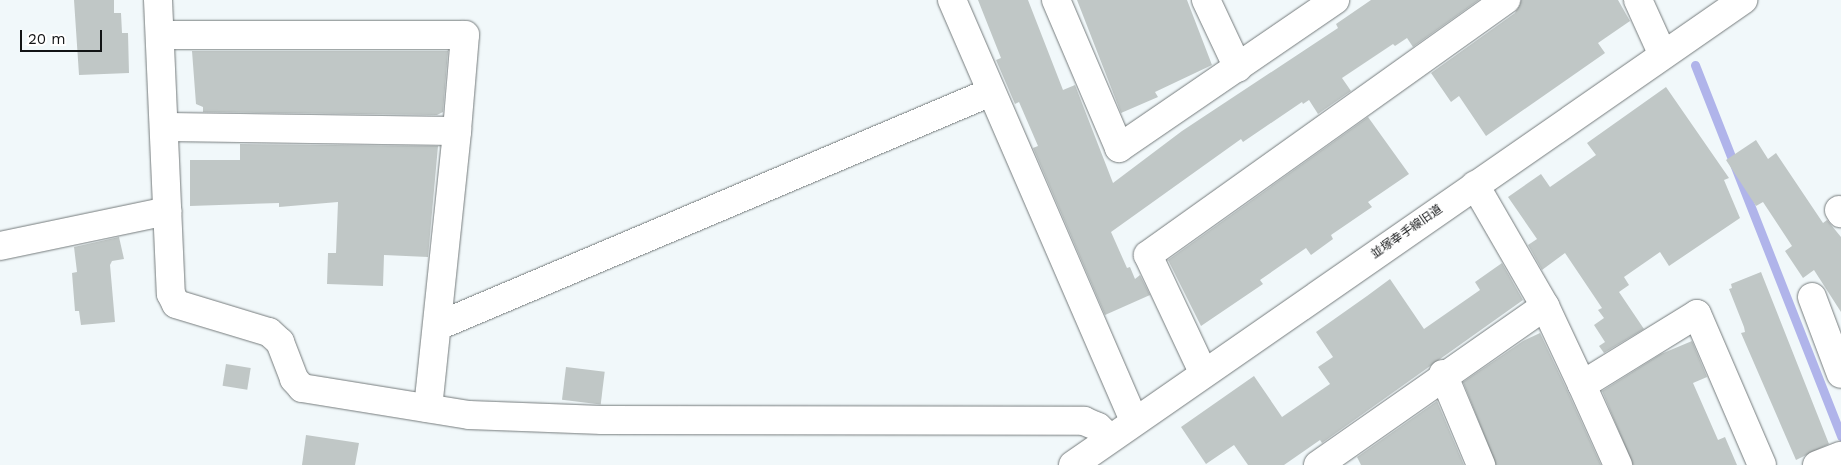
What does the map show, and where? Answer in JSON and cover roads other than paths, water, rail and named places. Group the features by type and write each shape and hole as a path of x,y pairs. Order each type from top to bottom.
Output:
{"street":[{"path":"158,0 171,294 176,304 269,332 280,342 294,379 302,388 469,415 602,420 1084,421 1098,427 1110,438"},
{"path":"952,0 1134,421"},
{"path":"1056,0 1119,148 1335,0"},
{"path":"1206,0 1238,68"},
{"path":"1203,372 1148,255 1506,0"},
{"path":"1638,0 1663,55"},
{"name":"並塚幸手線旧道","path":"1073,465 1203,372 1743,0"},
{"path":"161,35 465,35 438,326 428,408"},
{"path":"438,326 991,92"},
{"path":"165,127 457,131"},
{"path":"1475,185 1545,306 1618,465"},
{"path":"0,246 167,211"},
{"path":"1812,297 1841,374"},
{"path":"1318,465 1343,458 1443,374 1545,306"},
{"path":"1582,385 1697,314 1762,465"},
{"path":"1443,374 1481,465"},
{"path":"1817,465 1841,456"}],"waterway":[{"path":"1695,65 1841,436"}]}
